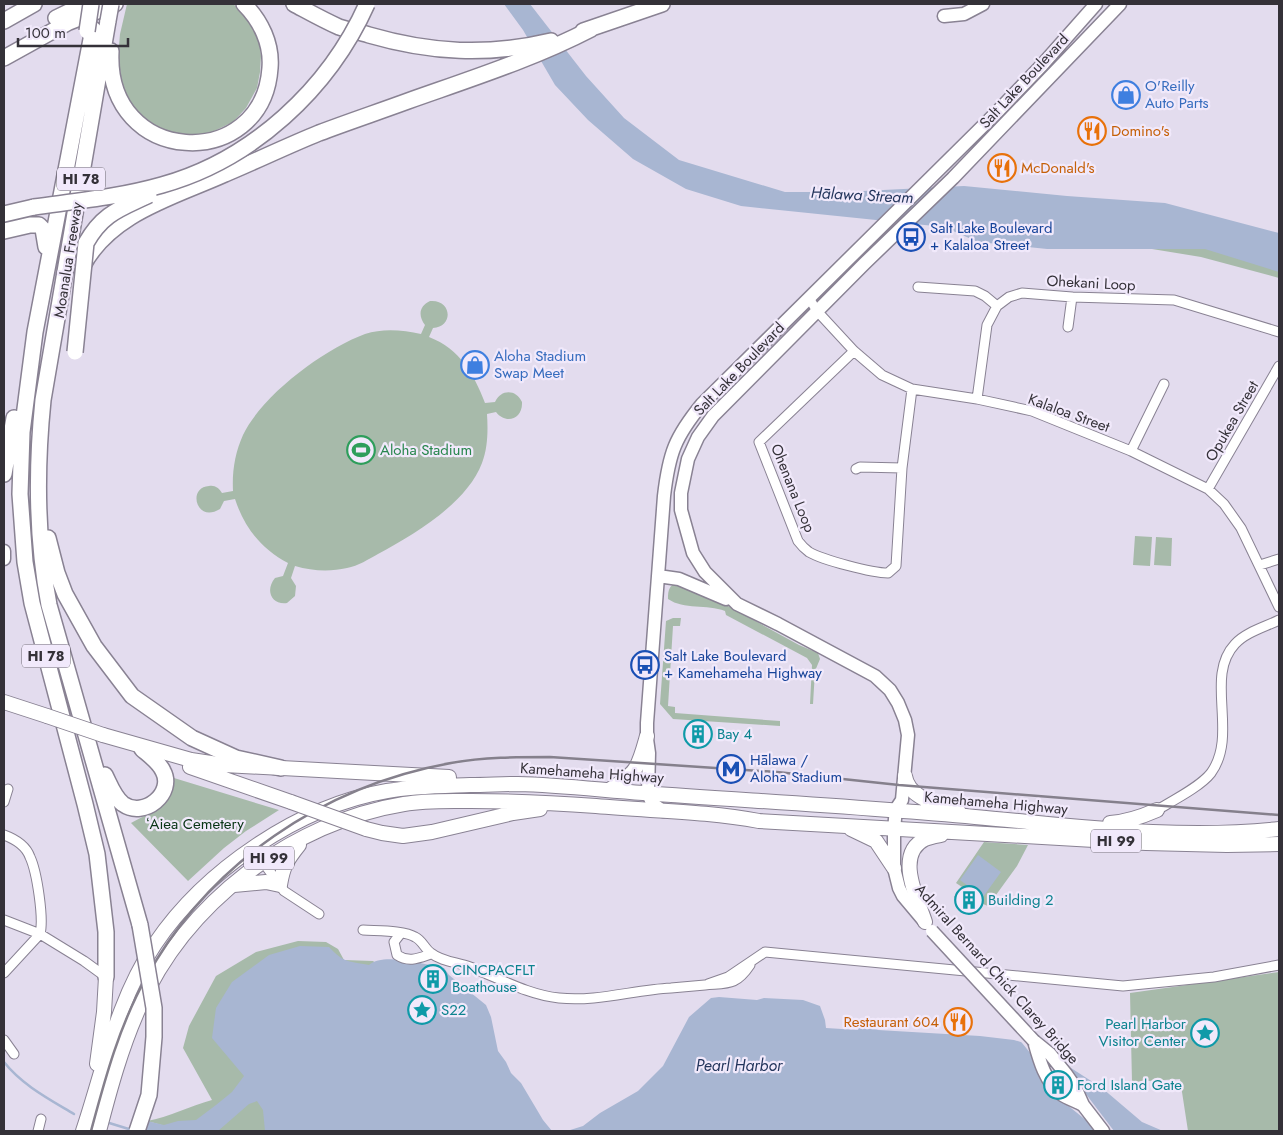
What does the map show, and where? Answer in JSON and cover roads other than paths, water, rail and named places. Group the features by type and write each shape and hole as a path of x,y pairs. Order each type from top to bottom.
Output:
{"highway":[{"path":"4,21 34,4"},
{"path":"4,50 48,22 85,4"},
{"path":"90,30 91,4"},
{"path":"90,30 97,4"},
{"path":"4,58 69,22 114,10 110,67 114,87 122,104 133,119 156,136 183,143 201,143 219,138 244,123 256,109 268,84 270,55 266,37 257,20 244,4"},
{"path":"294,4 341,27 405,45 468,52 504,50 523,53"},
{"path":"75,352 86,243 95,228 107,216 208,168 240,150 276,126 307,95 332,64 367,4"},
{"path":"55,338 71,289 89,253 111,232 156,202 213,180 319,133 523,53 662,4"},
{"name":"Moanalua Freeway","path":"38,488 38,458 44,400 114,10"},
{"name":"Moanalua Freeway","path":"35,332 90,30"},
{"path":"4,214 34,207 119,196 164,184 208,168"},
{"path":"4,230 34,225 42,227 48,261"},
{"path":"4,474 19,393 35,332"},
{"name":"HI 78","path":"35,332 22,432 20,494 25,562 32,603 97,854 106,932 106,978"},
{"path":"38,488 50,550 65,594 94,646 132,696 192,738 236,758 281,768"},
{"name":"HI 78","path":"38,488 43,573 49,605 140,925 154,1008 150,1095 137,1131"},
{"path":"88,740 117,798 128,807 136,809 147,807 154,802 165,788 166,779 160,765 142,749"}],"main road":[{"path":"944,16 964,14 983,4"},
{"name":"Salt Lake Boulevard","path":"894,829 896,810 902,800 908,735 905,720 898,703 890,690 875,676 778,624 736,604 705,572 693,553 681,510 681,493 688,459 698,438 713,416 953,178 1116,5"},
{"path":"1088,6 1102,22"},
{"name":"Salt Lake Boulevard","path":"648,793 649,753 647,736 666,477 668,462 677,440 686,424 702,404 928,181 1042,65 1088,6"},
{"path":"4,551 4,559"},
{"path":"658,576 692,583 736,604"},
{"path":"4,702 382,833 404,836 432,832 513,813 572,804"},
{"path":"103,735 191,760 250,768 475,778 517,784"},
{"path":"610,790 628,778 638,768 647,736"},
{"path":"905,776 908,786 919,796 972,816"},
{"name":"Kamehameha Highway","path":"83,1131 116,1024 133,983 155,945 176,918 210,882 236,860 274,833 336,805 386,791 438,785 517,784 896,810 1084,828 1200,834 1279,829"},
{"path":"648,793 652,803 663,811"},
{"name":"Kamehameha Highway","path":"99,1131 120,1055 140,1006 167,957 190,928 234,885 263,862 307,835 354,816 380,808 429,801 503,801 572,804 894,829 1146,843 1279,844"},
{"path":"733,816 769,812 874,818 892,814 896,810"},
{"path":"1084,828 1099,824 1121,823 1157,810"},
{"path":"833,825 855,830 876,841 894,868"},
{"name":"Admiral Bernard Chick Clarey Bridge","path":"894,829 894,868 898,888 903,896 928,927 1034,1042 1050,1054 1075,1087 1083,1105 1103,1131"},
{"path":"928,927 913,889 910,877 910,861 918,845 925,840 952,832"},
{"path":"263,862 268,844 274,833"},
{"path":"234,885 266,882 280,885 282,870 286,860 307,835"},
{"name":"Kamehameha Highway","path":"90,1108 104,1012 106,978"},
{"path":"1034,1042 1048,1077 1055,1088 1062,1095 1083,1105"}],"street":[{"path":"918,286 975,291 985,296 997,306 987,325 977,399"},
{"name":"Ohekani Loop","path":"997,306 1009,297 1022,293 1072,297 1174,300 1279,332"},
{"path":"1068,327 1072,297"},
{"name":"Kalaloa Street","path":"809,298 817,311 854,351 882,375 912,389 977,399 1032,412 1131,451 1208,489 1232,514 1260,566 1279,607"},
{"name":"Ohenana Loop","path":"854,351 759,442 798,541 808,551 878,573 888,573 896,566 902,468 912,389"},
{"name":"Opukea Street","path":"1208,489 1279,366"},
{"path":"1131,451 1164,384"},
{"path":"856,469 860,467 902,468"},
{"path":"1260,566 1279,559"},
{"path":"1157,810 1210,774 1222,749 1223,664 1235,643 1249,633 1279,620"},
{"path":"4,802 8,789"},
{"path":"4,835 13,838 23,846 30,857 38,891 42,927 40,934 4,972"},
{"path":"263,862 284,891 319,914"},
{"path":"4,920 40,934 85,959 106,978"},
{"path":"363,930 400,933 415,937 431,954 468,966 532,993 558,998 599,998 650,989 708,984 728,977 765,952 1123,986 1214,977 1279,965"},
{"path":"400,933 394,942 398,956 404,960 416,959 431,954"},
{"path":"4,1040 14,1054"},
{"path":"38,1131 41,1119"}],"water":[{"name":"Hālawa Stream","path":"504,4 530,4 586,76 624,118 679,160 785,192 843,192 964,186 1165,203 1279,233 1279,272 1205,249 1047,249 978,242 944,227 741,206 686,189 633,159 588,120 555,85 523,30"},
{"path":"978,855 1001,872 983,897 960,880"},
{"path":"300,946 329,947 339,956 351,962 369,965 376,961 394,959 444,968 449,975 486,1005 491,1017 498,1051 511,1073 521,1083 543,1120 552,1131 265,1131 263,1110 257,1101 249,1104 218,1131 143,1131 147,1121 164,1125 178,1121 196,1120 232,1092 244,1076 212,1038 216,1008 232,982 269,955"},
{"name":"Pearl Harbor","path":"711,998 757,1000 764,998 803,1000 820,1006 826,1028 858,1030 860,1024 878,1030 1014,1040 1040,1048 1102,1088 1142,1122 1163,1131 567,1131 583,1126 600,1113 638,1091 663,1066 689,1017"}],"waterway":[{"path":"4,1062 27,1085 74,1114"},
{"path":"106,1122 132,1130"}],"railway":[{"path":"91,1131 120,1034 136,996 172,937 202,899 236,866 274,836 315,811 358,790 404,774 451,763 476,760 550,757 777,772 899,785 1279,815"}],"place":[{"name":"O'Reilly Auto Parts","path":"1126,95"},
{"name":"Domino's","path":"1092,131"},
{"name":"McDonald's","path":"1002,168"},
{"name":"Salt Lake Boulevard + Kalaloa Street","path":"911,237"},
{"name":"Aloha Stadium Swap Meet","path":"475,365"},
{"name":"Aloha Stadium","path":"361,450"},
{"name":"Salt Lake Boulevard + Kamehameha Highway","path":"645,665"},
{"name":"Bay 4","path":"698,734"},
{"name":"Hālawa / Aloha Stadium","path":"731,769"},
{"name":"Building 2","path":"969,900"},
{"name":"CINCPACFLT Boathouse","path":"433,979"},
{"name":"S22","path":"422,1010"},
{"name":"Restaurant 604","path":"958,1022"},
{"name":"Pearl Harbor Visitor Center","path":"1205,1033"},
{"name":"Ford Island Gate","path":"1058,1085"}],"park label":[{"name":"ʻAiea Cemetery","path":"195,824"}]}
